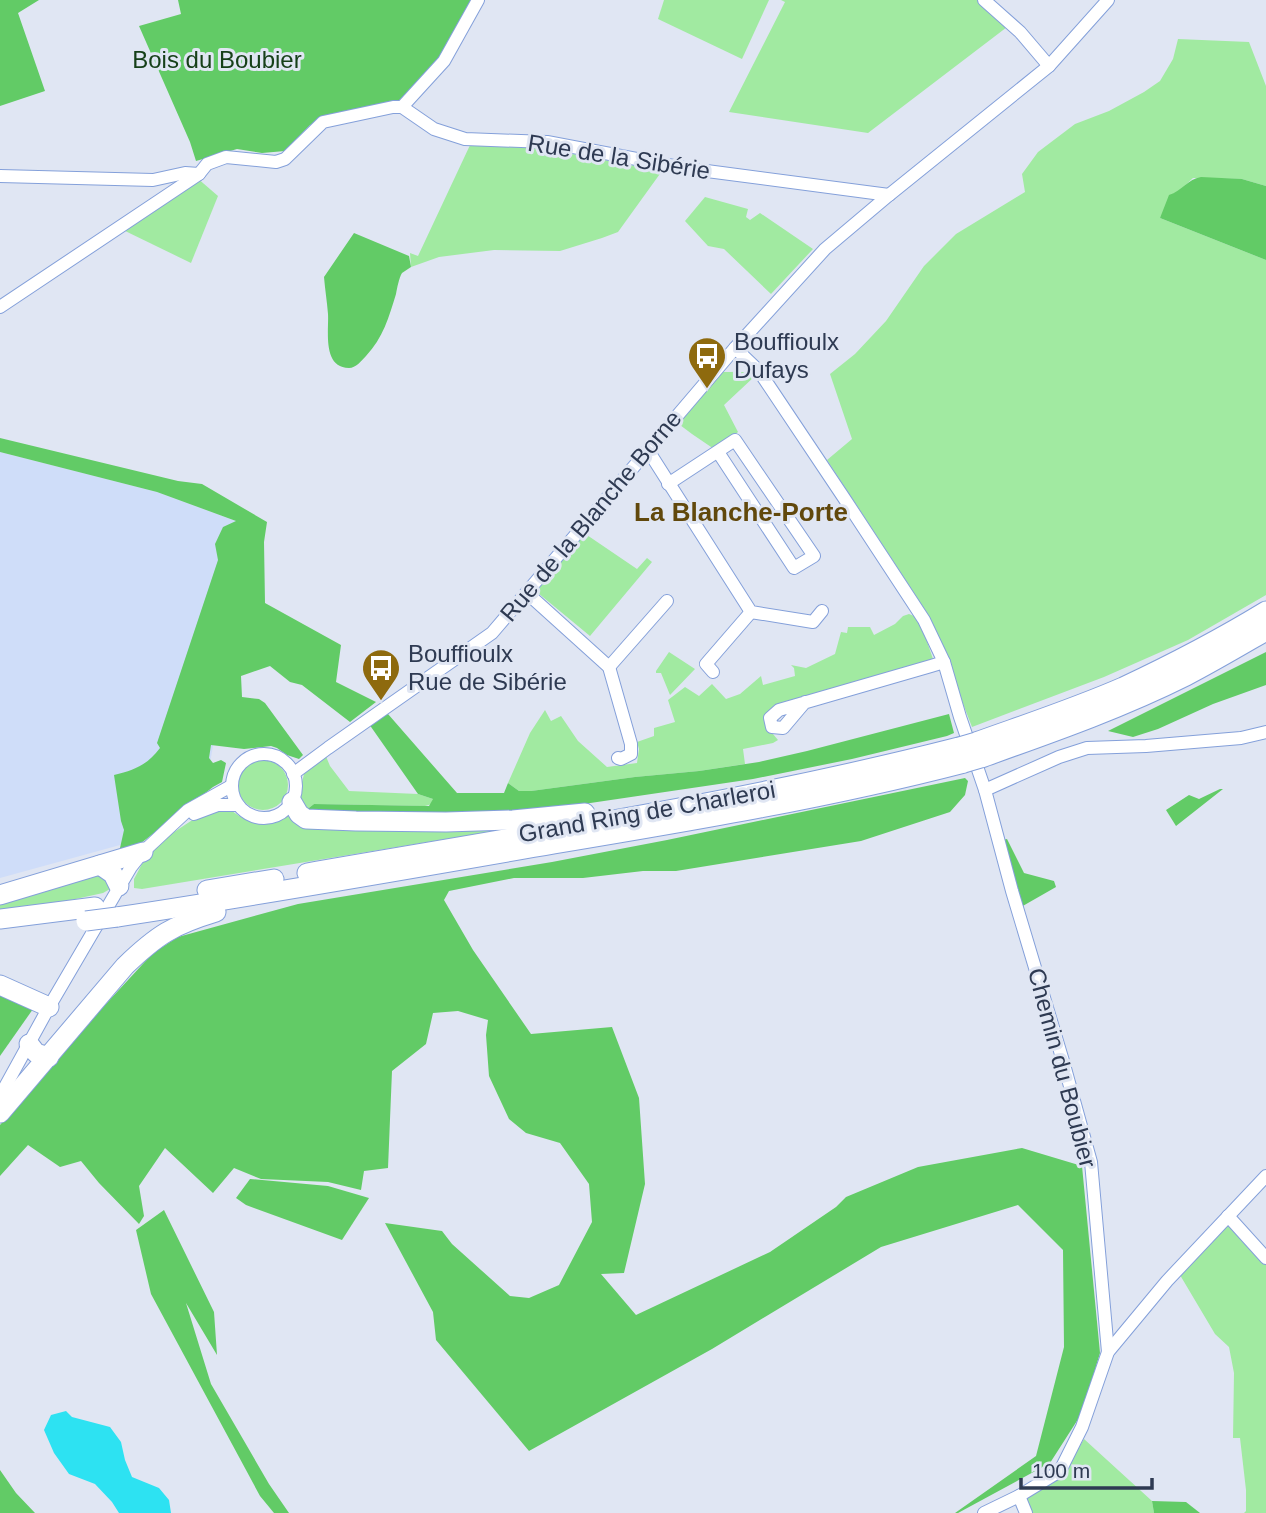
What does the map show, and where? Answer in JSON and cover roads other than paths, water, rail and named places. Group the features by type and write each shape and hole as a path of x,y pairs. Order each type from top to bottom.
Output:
{"highway":[{"name":"Grand Ring de Charleroi","path":"120,902 242,898 711,817 889,783 970,752 1121,687 1181,659 1266,611"},
{"name":"Grand Ring de Charleroi","path":"0,932 90,914 120,902 649,813 970,752 1067,728 1187,675 1266,631"},
{"path":"292,802 299,814 306,819 345,821 446,822 513,820 582,813 649,813"},
{"path":"0,895 143,852"},
{"path":"100,865 113,874 120,902"},
{"path":"0,1112 145,946 166,931 187,921 222,911 242,898"},
{"name":"Grand Ring de Charleroi","path":"0,919 90,914"},
{"path":"0,985 49,1007"},
{"path":"29,1044 36,1053 49,1057"}],"street":[{"path":"0,307 200,174 207,164 226,157 276,162 285,159 323,122 402,107 444,61 478,0"},
{"path":"984,0 1020,32 1049,66"},
{"name":"Rue de la Blanche Borne","path":"293,774 492,633 735,348 825,249 1049,66 1108,0"},
{"name":"Rue de la Sibérie","path":"402,107 434,129 465,139 547,142 684,168 889,195"},
{"path":"0,176 153,180 185,173 200,174"},
{"name":"Chemin du Boubier","path":"735,348 759,371 844,498 923,620 944,663 985,790 1091,1163 1108,1352"},
{"path":"668,484 735,440 814,556 794,568 718,452"},
{"path":"647,451 751,612 813,622 822,611"},
{"path":"527,593 609,667 631,744 631,754 618,758"},
{"path":"609,667 667,601"},
{"path":"713,672 706,664 751,612"},
{"path":"805,702 944,663"},
{"path":"985,790 1059,757 1087,748 1241,738 1266,732"},
{"path":"268,754 279,758 288,765 293,774 296,790 292,802 281,813 266,818 250,816 238,806 233,796 232,779 238,766 257,755 268,754"},
{"path":"0,1096 49,1007 120,902 131,867 143,852 188,810 231,786"},
{"path":"172,825 218,805 238,806"},
{"path":"984,1513 1060,1471 1082,1427 1108,1352 1167,1281 1266,1176"},
{"path":"1228,1216 1266,1258"},
{"path":"1018,1496 1026,1513"}],"water":[{"path":"66,1411 72,1417 110,1427 121,1442 132,1477 159,1488 169,1500 171,1513 119,1513 95,1484 69,1474 54,1453 44,1430 51,1415"}],"place":[{"name":"Bouffioulx Dufays","path":"707,390"},
{"name":"Bouffioulx Rue de Sibérie","path":"381,702"}],"district":[{"name":"La Blanche-Porte","path":"741,512"}],"park label":[{"name":"Bois du Boubier","path":"217,60"}]}
